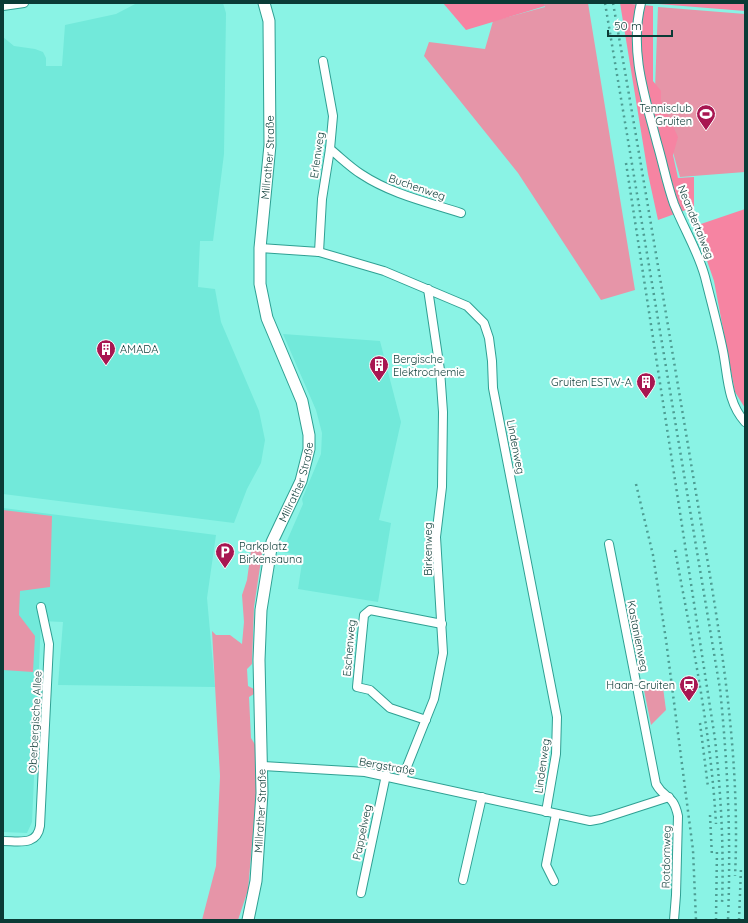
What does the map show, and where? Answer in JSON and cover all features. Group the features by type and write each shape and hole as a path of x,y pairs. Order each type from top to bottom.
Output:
{"main road":[{"name":"Millrather Straße","path":"251,919 256,881 263,766 259,645 264,582 272,542 303,475 309,448 309,435 302,401 267,318 260,284 260,248 270,145 269,22 264,3"}],"street":[{"path":"3,6 24,3"},
{"name":"Neandertalweg","path":"641,3 636,38 639,70 644,93 674,203 698,257 705,277 723,349 732,401 737,414 745,422"},
{"name":"Erlenweg","path":"319,252 322,199 330,149 333,116 323,61"},
{"name":"Buchenweg","path":"330,149 360,174 379,185 403,195 461,213"},
{"name":"Lindenweg","path":"260,248 319,252 384,271 467,306 484,324 489,338 492,360 493,388 557,717 556,754 546,812"},
{"name":"Birkenweg","path":"402,779 426,720 439,680 443,653 436,537 442,487 443,412 440,370 428,290"},
{"name":"Kastanienweg","path":"609,544 656,784 659,791 669,797"},
{"name":"Oberbergische Allee","path":"3,841 24,842 36,837 39,832 49,644 41,607"},
{"name":"Eschenweg","path":"426,720 390,708 370,690 357,687 364,615 370,610 442,624"},
{"name":"Bergstraße","path":"263,766 365,772 402,779 579,820 601,819 669,797"},
{"name":"Pappelweg","path":"361,893 386,776"},
{"path":"463,880 482,797"},
{"name":"Rotdornweg","path":"669,797 675,804 678,816 674,920"},
{"path":"554,881 546,865 556,814"}],"shaded area":[{"path":"137,3 223,3 226,13 224,154 213,241 200,241 198,287 215,289 221,322 259,411 265,440 261,463 247,489 234,523 3,494 3,37 14,46 35,49 43,52 46,58 46,66 62,66 65,25 116,14"},
{"path":"443,3 544,3 545,6 466,30"},
{"path":"544,3 588,3 635,290 601,300 518,173 424,56 429,42 485,49 493,21 545,7"},
{"path":"620,3 653,6 653,81 661,91 661,101 678,137 673,155 678,178 694,177 694,207 658,220 648,174"},
{"path":"745,3 745,11 658,4"},
{"name":"Tennisclub Gruiten","path":"658,7 745,14 745,172 680,177 655,89"},
{"path":"745,209 745,408 735,392 714,281 695,226"},
{"path":"283,334 380,341 401,422 379,520 391,523 378,602 298,589 303,556 282,552 303,504 302,499 321,454 322,433 316,410"},
{"path":"3,508 216,535 207,598 215,687 58,685 63,622 41,621 32,822 27,833 3,832"},
{"path":"3,510 52,516 50,587 20,591 19,615 35,636 33,672 3,670"},
{"path":"252,543 263,547 254,607 252,664 247,669 248,686 254,689 254,694 249,697 251,738 256,746 256,798 248,890 238,920 202,920 216,866 220,776 212,631 216,635 230,635 242,644 244,622 242,595 247,580"},
{"path":"662,680 666,710 651,725 643,685"}],"railway":[{"path":"605,3 720,689 728,804 728,920"},
{"path":"613,3 642,168 723,659 734,767 736,822 735,876"},
{"path":"626,163 715,739 722,821 722,904"},
{"path":"636,484 653,555 666,640 693,850 696,920"},
{"path":"675,550 705,721 714,790 716,824"},
{"path":"700,723 708,787"},
{"path":"710,815 712,857"},
{"path":"716,920 717,848"},
{"path":"739,920 741,868"}],"place":[{"name":"Tennisclub Gruiten","path":"706,131"},
{"name":"AMADA","path":"106,366"},
{"name":"Bergische Elektrochemie","path":"379,382"},
{"name":"Gruiten ESTW-A","path":"646,399"},
{"name":"Parkplatz Birkensauna","path":"225,569"},
{"name":"Haan-Gruiten","path":"689,702"}]}
